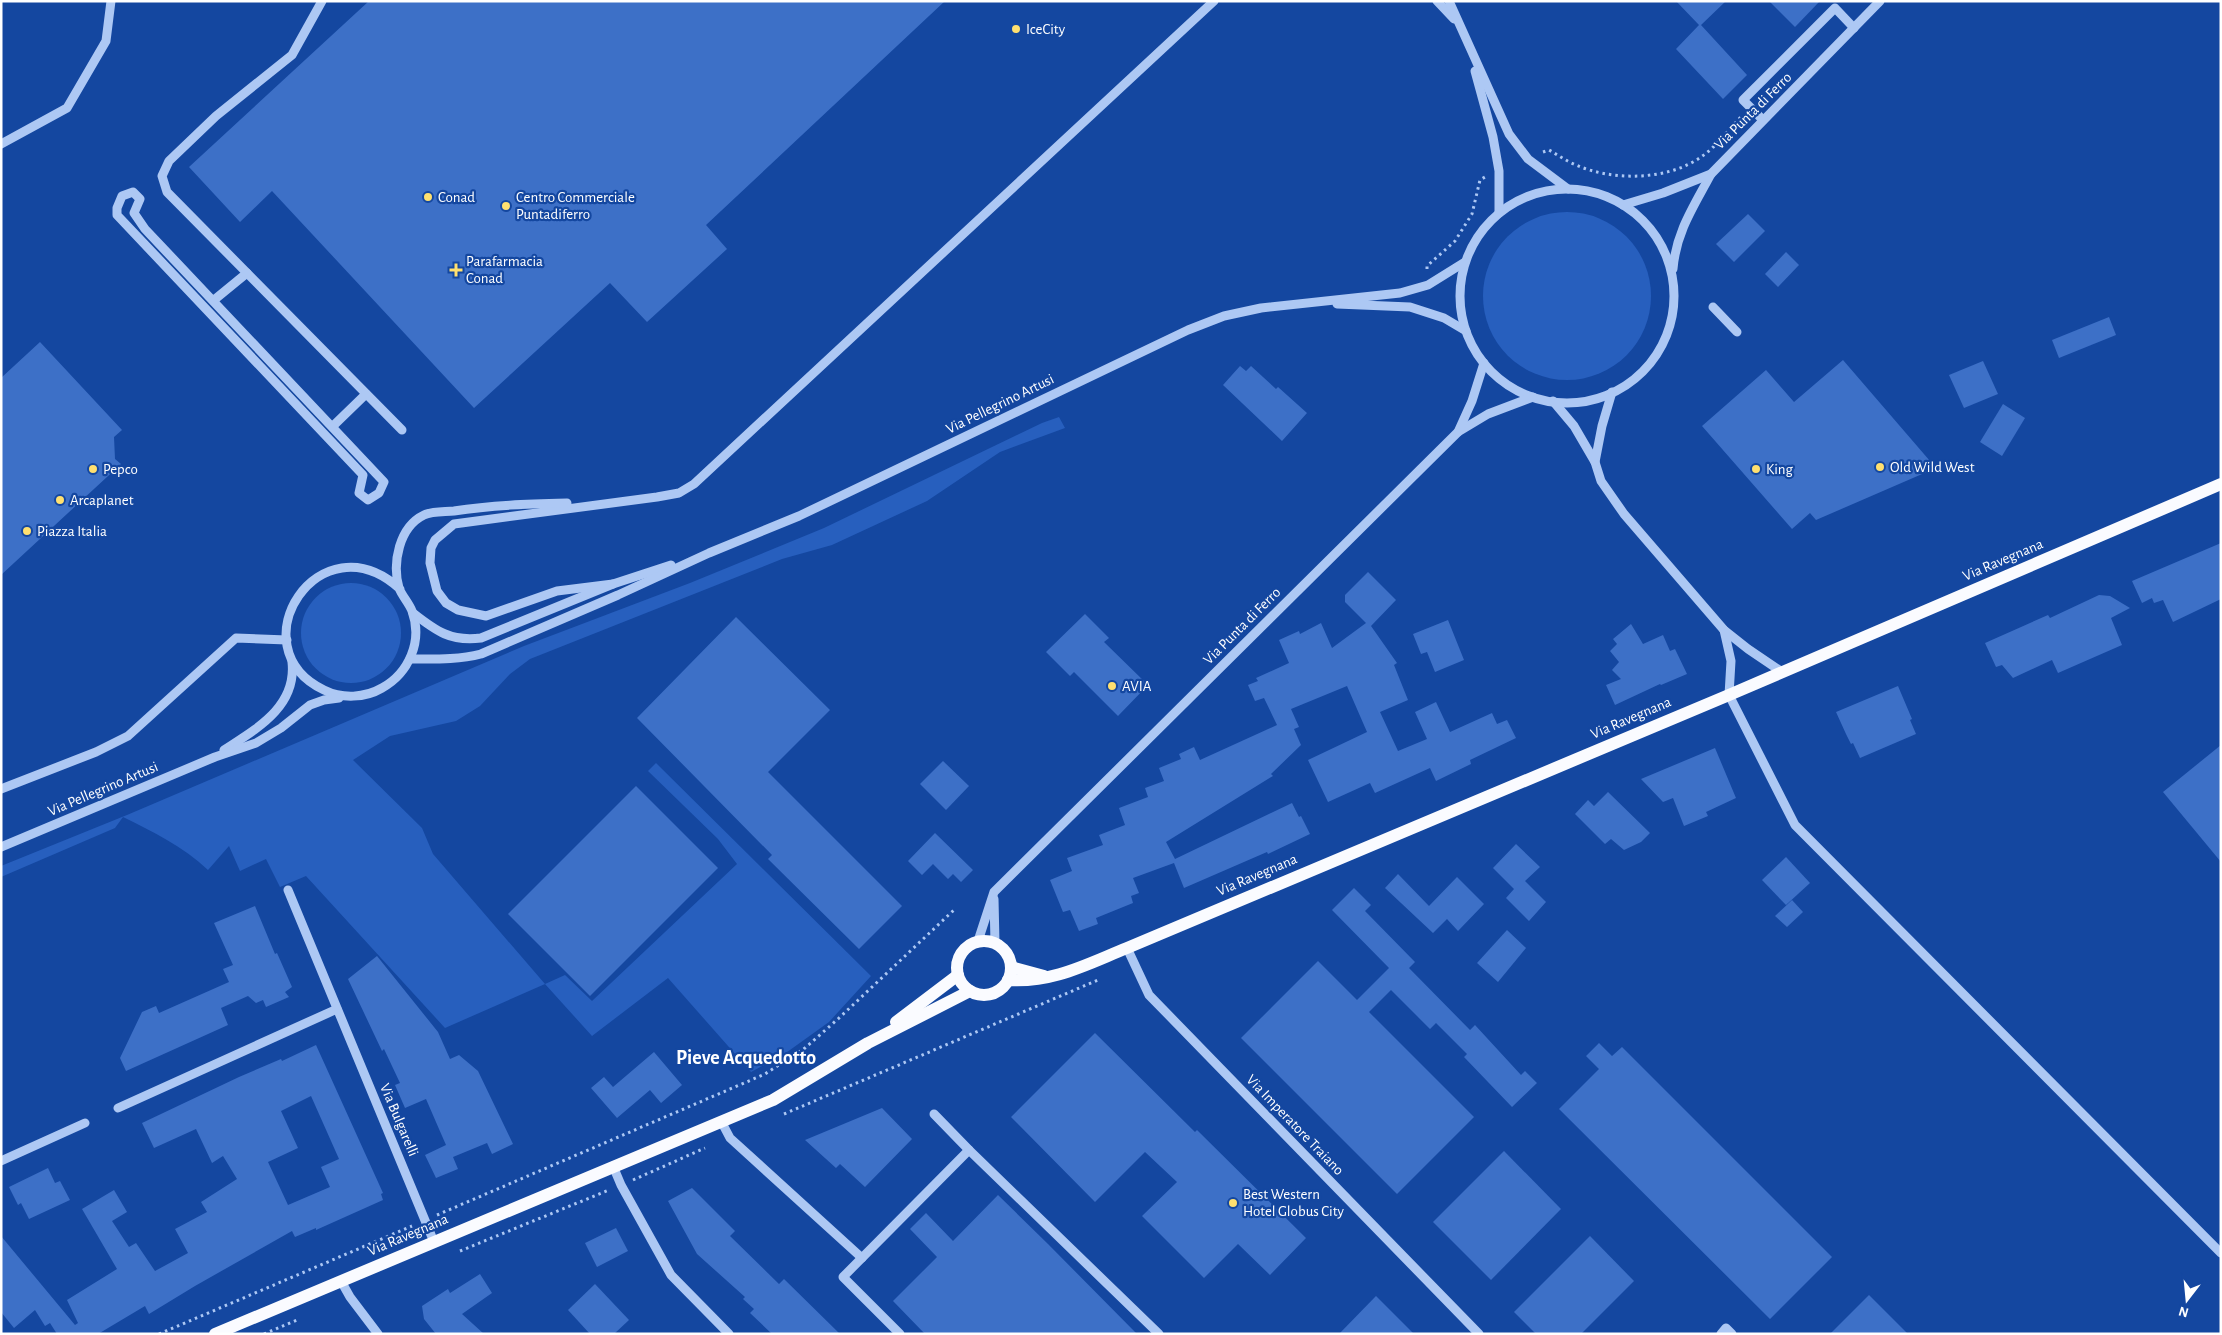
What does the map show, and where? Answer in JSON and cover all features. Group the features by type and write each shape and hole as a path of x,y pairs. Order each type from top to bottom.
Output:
{"main road":[{"name":"Via Ravegnana","path":"1009,974 1023,981 1051,978 1127,948 1729,695 2221,484"},
{"path":"978,941 995,943 1006,953 1009,974 996,992 978,994 970,991 965,987 958,975 957,967 963,950 978,941"},
{"name":"Via Ravegnana","path":"868,1043 958,975"},
{"name":"Via Ravegnana","path":"215,1334 773,1100 868,1043 970,991"}],"street":[{"path":"1,144 67,108 106,41 111,1"},
{"path":"322,1 292,55 216,116 169,162 162,176 167,192 402,430"},
{"path":"613,584 557,591 486,616 458,610 446,603 437,591 430,563 431,548 435,540 454,524 678,493 694,484 1214,1"},
{"path":"1437,1 1459,24"},
{"path":"1449,1 1468,47 1509,134 1528,158 1568,189"},
{"name":"Via Punta di Ferro","path":"1623,205 1663,193 1711,174 1880,1"},
{"path":"1763,120 1743,100 1835,8 1854,28"},
{"path":"1468,47 1493,137 1499,171 1499,213"},
{"path":"1673,277 1660,242 1644,221 1623,205 1598,194 1568,189 1548,190 1531,195 1499,213 1475,241 1465,262 1460,293 1461,311 1466,331 1474,348 1484,362 1504,382 1533,397 1553,401 1576,402 1596,399 1612,392 1641,373 1662,346 1669,328 1674,303 1675,249 1684,224 1711,174"},
{"path":"133,192 140,199 134,213 145,229 214,300 384,482 379,493 368,500 359,493 363,475 117,215 117,208 122,196 133,192"},
{"path":"1309,303 1400,292 1428,286 1465,262"},
{"path":"214,300 247,272"},
{"path":"1309,303 1410,307 1444,318 1466,331"},
{"name":"Via Pellegrino Artusi","path":"709,553 799,516 1188,330 1224,316 1260,308 1309,303"},
{"path":"1712,307 1738,332"},
{"name":"Via Punta di Ferro","path":"978,941 994,892 1458,432 1472,402 1484,362"},
{"path":"1596,462 1602,426 1612,392"},
{"path":"333,426 366,394"},
{"path":"1458,432 1488,414 1533,397"},
{"path":"1553,401 1574,426 1596,462 1602,481 1624,514 1724,630 1782,672"},
{"path":"400,589 396,562 404,534 412,523 425,514 493,505 619,501"},
{"path":"413,613 446,636 469,639 481,638 613,584 709,553"},
{"path":"410,659 439,660 481,654 618,595 709,553"},
{"path":"354,567 367,569 385,577 400,589 408,600 413,613 415,636 410,659 402,672 391,683 378,691 363,696 324,700 310,705 281,728 256,743 215,757 267,722 289,690 293,673 292,659 287,640 287,620 297,596 316,577 328,571 354,567"},
{"path":"1724,630 1731,661 1729,695 1794,824 2221,1253"},
{"path":"1,789 96,752 128,736 236,638 287,640"},
{"path":"292,659 302,674 314,686 330,693 347,697"},
{"name":"Via Pellegrino Artusi","path":"1,847 215,757"},
{"name":"Via Bulgarelli","path":"288,890 434,1242"},
{"path":"994,892 995,943"},
{"name":"Via Imperatore Traiano","path":"1127,948 1149,995 1479,1334"},
{"path":"118,1108 338,1009"},
{"path":"934,1114 1159,1334"},
{"path":"720,1121 730,1138 862,1258"},
{"path":"1,1161 85,1123"},
{"path":"900,1334 843,1277 970,1150"},
{"path":"614,1166 621,1185 671,1275 729,1334"},
{"path":"341,1280 350,1297 378,1334"},
{"path":"1721,1334 1726,1328 1732,1334"}],"path":[{"path":"1528,158 1549,150 1576,165 1600,172 1629,176 1678,169 1701,157 1751,108"},
{"path":"1428,286 1427,266 1455,241 1460,234 1472,214 1480,180 1499,171"},
{"path":"159,1334 765,1074 805,1048 832,1025 955,909"}],"shaded area":[{"path":"1575,212 1599,218 1627,236 1645,264 1650,280 1650,312 1645,328 1627,356 1614,366 1591,377 1559,380 1535,374 1507,356 1497,343 1486,320 1483,288 1489,264 1507,236 1520,226 1543,215"},
{"path":"1059,417 1065,428 1000,452 927,501 832,545 782,559 530,659 510,674 480,706 456,721 390,736 353,760 422,828 433,854 545,984 445,1028 306,876 280,887 266,859 240,871 229,846 208,870 178,847 123,817 115,828 1,877 1,866 127,815 524,646 690,583 824,528 1042,423"},
{"path":"351,583 370,586 387,597 398,614 401,633 398,652 387,669 370,680 351,683 332,680 315,669 304,652 301,633 304,614 315,597 332,586"},
{"path":"656,763 871,976 829,1022 783,1055 751,1072 668,978 592,1036 545,984 565,975 592,1001 737,864 718,839 648,771"}],"building":[{"name":"Centro Commerciale Puntadiferro","path":"369,1 945,1 706,225 727,249 647,322 610,283 474,408 272,191 240,222 189,167"},
{"path":"1676,1 1726,1 1701,25 1747,75 1723,99 1676,49 1699,25"},
{"path":"1769,1 1820,1 1795,27"},
{"path":"1748,214 1765,231 1734,262 1716,244"},
{"path":"1786,252 1799,265 1778,287 1765,274"},
{"path":"2109,317 2116,335 2059,358 2052,340"},
{"path":"40,342 122,430 114,437 115,459 121,464 1,575 1,378"},
{"path":"1843,360 1936,468 1816,520 1810,513 1792,529 1702,426 1766,370 1794,402"},
{"path":"1983,361 1998,394 1964,408 1949,375"},
{"path":"1240,366 1246,371 1251,366 1276,389 1278,387 1307,413 1282,441 1223,385"},
{"path":"2003,404 2025,418 2002,456 1980,442"},
{"path":"2221,543 2221,599 2173,622 2163,600 2154,603 2152,598 2142,603 2132,581"},
{"path":"1368,572 1396,600 1371,626 1397,663 1394,665 1408,700 1380,712 1398,751 1427,739 1415,712 1436,702 1450,732 1492,713 1497,724 1507,720 1516,738 1470,760 1471,764 1436,781 1430,768 1375,793 1370,783 1328,802 1308,760 1367,732 1347,686 1291,709 1299,727 1294,729 1301,745 1271,774 1273,776 1166,842 1175,859 1292,803 1310,834 1268,854 1267,852 1184,888 1174,863 1133,878 1139,893 1131,896 1133,903 1096,918 1098,924 1079,931 1070,910 1063,912 1050,880 1072,871 1067,858 1103,845 1099,835 1125,825 1119,808 1148,797 1145,788 1164,781 1159,768 1181,759 1179,754 1194,747 1200,760 1277,725 1264,698 1255,701 1248,685 1258,681 1256,678 1289,663 1279,640 1299,631 1300,634 1321,623 1332,648 1366,623 1345,602 1345,595"},
{"path":"2099,595 2110,596 2130,608 2111,618 2122,645 2058,673 2052,660 2013,678 2002,665 1996,667 1985,643 2048,615 2050,618"},
{"path":"1085,614 1109,638 1104,642 1148,685 1118,716 1074,672 1070,676 1046,652"},
{"path":"736,617 830,710 768,772 902,906 859,949 768,859 772,855 637,718"},
{"path":"1448,620 1464,660 1435,672 1427,652 1421,654 1413,634"},
{"path":"1631,624 1643,644 1663,635 1670,651 1675,649 1687,674 1615,705 1606,685 1621,679 1612,670 1619,662 1610,651 1617,644 1613,639"},
{"path":"1898,686 1912,719 1910,720 1916,734 1860,758 1853,743 1851,744 1836,712"},
{"path":"2221,745 2221,862 2163,792"},
{"path":"1715,748 1736,798 1706,812 1708,816 1684,826 1673,798 1663,802 1641,779"},
{"path":"943,761 969,786 946,810 920,784"},
{"path":"636,786 718,868 590,996 508,914"},
{"path":"1608,792 1650,833 1641,842 1624,850 1611,839 1605,844 1575,814 1588,800 1594,806"},
{"path":"935,833 973,870 961,882 953,874 948,879 933,864 922,875 908,861"},
{"path":"1516,844 1540,867 1525,881 1546,902 1529,921 1506,898 1514,889 1493,868"},
{"path":"1786,857 1810,883 1786,905 1762,880"},
{"path":"1398,874 1429,906 1457,877 1484,904 1458,931 1447,919 1433,933 1385,888"},
{"path":"1354,888 1371,905 1365,911 1415,962 1409,968 1470,1030 1475,1025 1521,1075 1525,1071 1537,1083 1512,1107 1464,1057 1467,1054 1436,1023 1430,1029 1391,990 1369,1012 1474,1117 1397,1194 1241,1038 1318,961 1357,1000 1389,968 1332,910"},
{"path":"1792,900 1803,912 1787,927 1775,916"},
{"path":"255,906 275,954 277,953 292,987 285,992 289,997 266,1007 263,1000 256,1003 248,996 221,1008 228,1025 126,1071 120,1058 142,1012 156,1006 159,1013 229,982 223,969 233,965 214,923"},
{"path":"1507,930 1526,948 1498,982 1477,963"},
{"path":"377,956 438,1032 450,1059 459,1055 478,1071 513,1144 492,1154 487,1143 453,1157 458,1169 436,1178 425,1155 446,1145 426,1099 405,1108 395,1085 400,1083 384,1049 382,1051 348,979"},
{"path":"1095,1033 1195,1132 1197,1130 1306,1238 1270,1275 1238,1244 1204,1278 1142,1216 1177,1182 1145,1152 1095,1202 1011,1117"},
{"path":"1599,1043 1612,1056 1622,1047 1832,1257 1770,1319 1559,1109 1599,1069 1586,1056"},
{"path":"316,1045 383,1193 381,1194 383,1200 316,1230 316,1228 295,1237 292,1231 149,1314 145,1306 98,1334 57,1334 50,1323 45,1326 35,1310 14,1328 1,1312 1,1236 75,1325 78,1323 67,1300 117,1269 82,1209 114,1190 127,1212 112,1221 129,1247 136,1243 155,1271 188,1253 175,1229 207,1212 201,1202 237,1179 223,1156 212,1163 196,1129 154,1148 142,1123 239,1077 281,1059 282,1061","holes":["311,1096 339,1159 321,1167 330,1187 288,1205 268,1162 298,1148 281,1111"]},
{"path":"654,1052 682,1085 661,1103 650,1090 617,1118 591,1088 604,1077 613,1087"},
{"path":"882,1108 912,1139 865,1187 840,1164 836,1168 805,1140"},
{"path":"1504,1151 1561,1209 1491,1280 1433,1222"},
{"path":"48,1168 55,1183 60,1181 70,1200 29,1219 21,1203 18,1205 9,1187"},
{"path":"692,1188 735,1231 730,1236 779,1284 784,1279 840,1334 772,1334 750,1313 754,1309 743,1299 745,1297 697,1254 668,1201"},
{"path":"998,1195 1137,1334 925,1334 893,1301 937,1257 910,1229 926,1213 953,1241"},
{"path":"616,1228 628,1251 597,1267 585,1243"},
{"path":"1590,1236 1634,1281 1581,1334 1536,1334 1514,1312"},
{"path":"480,1274 492,1293 462,1314 484,1334 436,1334 424,1319 422,1306 448,1289 450,1293"},
{"path":"595,1284 629,1320 614,1334 590,1334 568,1310"},
{"path":"1869,1295 1908,1334 1830,1334"},
{"path":"1376,1296 1414,1334 1339,1334"}],"place":[{"name":"IceCity","path":"1016,29"},
{"name":"Conad","path":"428,197"},
{"name":"Centro Commerciale Puntadiferro","path":"506,206"},
{"name":"Parafarmacia Conad","path":"456,270"},
{"name":"Old Wild West","path":"1880,467"},
{"name":"Pepco","path":"93,469"},
{"name":"King","path":"1756,469"},
{"name":"Arcaplanet","path":"60,500"},
{"name":"Piazza Italia","path":"27,531"},
{"name":"AVIA","path":"1112,686"},
{"name":"Best Western Hotel Globus City","path":"1233,1203"}],"district":[{"name":"Pieve Acquedotto","path":"746,1058"}]}
